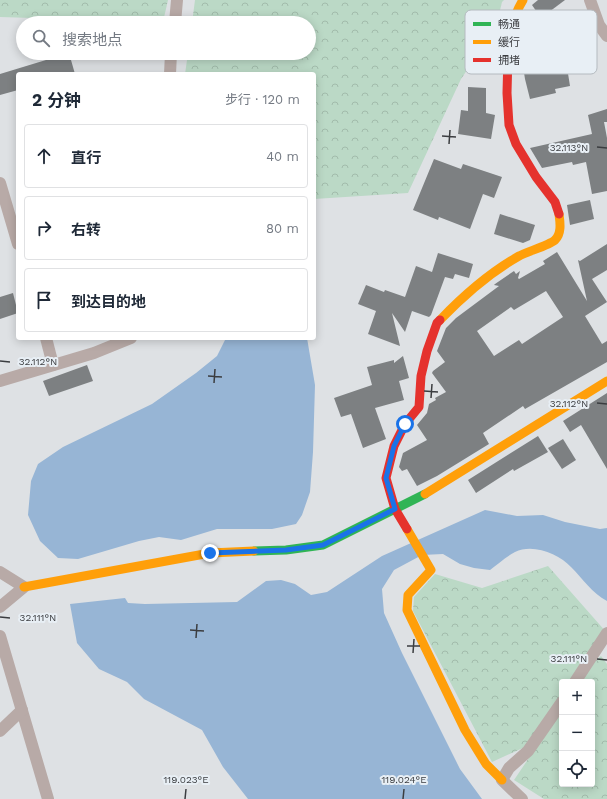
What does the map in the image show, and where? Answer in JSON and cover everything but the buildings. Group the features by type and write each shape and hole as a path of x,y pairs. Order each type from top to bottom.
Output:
{"street":[{"path":"175,16 177,0"},
{"path":"517,10 523,0"},
{"path":"590,0 594,10"},
{"path":"597,19 607,36"},
{"path":"170,72 171,60"},
{"path":"508,74 508,125 516,144 536,178 555,202 559,213 560,230 555,240 519,256 489,276 459,300 437,323 426,351 421,376 419,407 405,424 394,446 386,478 395,509 431,570 408,595 407,610 465,730 486,764 522,799"},
{"path":"0,183 16,237"},
{"path":"47,340 54,365"},
{"path":"0,381 94,352 126,340"},
{"path":"0,607 24,586 210,553 286,550 323,545 432,491 607,381"},
{"path":"0,572 24,586"},
{"path":"577,679 607,633"},
{"path":"0,636 48,799"},
{"path":"502,780 509,768 528,751 559,706"},
{"path":"0,731 22,710"}],"green space":[{"path":"0,0 168,0 164,16 0,17"},
{"path":"195,0 504,0 500,10 465,10 465,73 408,193 316,199 316,72 185,72 187,60 316,60 316,16 193,16"},
{"path":"548,566 607,633 574,679 559,679 559,699 525,747 492,762 413,611 414,597 435,574 482,588"},
{"path":"601,656 607,664 607,799 544,799 514,780 559,713 559,787 595,787 595,679 582,679 592,664"}],"water":[{"path":"225,340 307,340 315,385 313,452 310,492 302,515 296,524 272,529 217,529 181,540 159,537 139,541 78,559 58,558 40,541 28,515 31,481 38,464 63,447 152,404 196,373 217,356"},
{"path":"485,510 517,516 543,515 565,522 600,529 607,528 607,601 592,590 566,562 553,554 537,549 515,552 490,570 460,564 443,554 422,555 394,570 382,589 384,613 402,653 460,769 482,799 248,799 223,767 202,730 144,699 127,682 99,669 77,643 70,604 125,598 128,603 145,604 237,602 266,581 281,580 295,584 311,595 327,592 382,556"}],"traffic: fast":[{"path":"254,551 286,550 323,545 425,494"}],"traffic: slow":[{"path":"518,10 523,0"},
{"path":"440,320 467,294 497,270 519,256 555,240 560,231 559,214"},
{"path":"425,494 607,381"},
{"path":"407,529 431,570 408,595 407,610 465,730 486,764 502,780"},
{"path":"24,587 210,553 254,551"}],"traffic: jam":[{"path":"508,74 509,125 516,144 536,177 555,202 559,214"},
{"path":"407,529 395,509 386,478 394,446 405,424 419,407 421,376 427,351 437,323 440,320"}],"route":[{"path":"210,553 286,550 323,545 395,509 386,478 394,446 405,424"}]}
